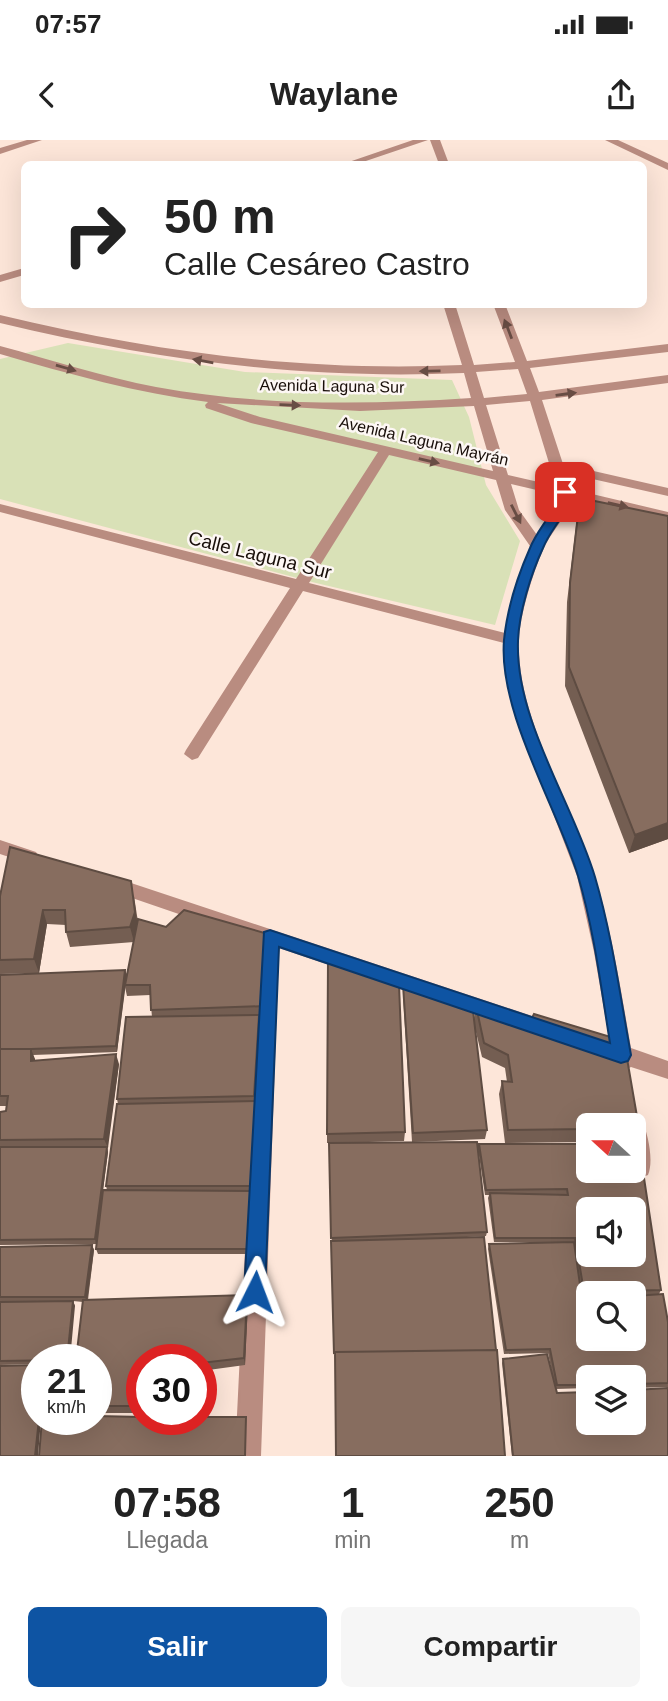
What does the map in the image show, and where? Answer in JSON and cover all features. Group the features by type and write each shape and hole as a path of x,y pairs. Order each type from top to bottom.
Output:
{"street":[{"path":"0,151 37,140"},
{"path":"357,161 423,140"},
{"path":"435,140 443,161"},
{"path":"610,140 668,167"},
{"path":"0,279 21,272"},
{"path":"450,308 482,402 512,509 537,546"},
{"path":"501,308 535,398 565,492 555,523 537,546 523,588 511,640 516,686 529,730 586,876 604,952 625,1078"},
{"name":"Avenida Laguna Sur","path":"0,319 117,346 211,363 348,373 523,366 668,348"},
{"name":"Avenida Laguna Sur","path":"0,350 174,394 273,404 344,407 482,402 535,398 668,379"},
{"name":"Avenida Laguna Mayrán","path":"174,394 256,420 668,516"},
{"path":"192,754 386,450"},
{"path":"559,467 668,492"},
{"name":"Calle Laguna Sur","path":"0,508 511,640"},
{"path":"0,847 51,864"},
{"path":"90,877 556,1033"},
{"path":"248,1456 270,937"},
{"path":"595,1046 668,1070"},
{"path":"629,1102 631,1113"},
{"path":"643,1183 645,1196"}],"green space":[{"path":"68,343 245,372 452,380 469,417 486,485 520,541 495,625 316,583 0,499 0,359"}],"building":[{"path":"580,498 668,516 668,823 635,835 569,667 570,583"},
{"path":"10,847 131,881 135,912 130,927 66,932 65,910 43,910 34,959 0,960 0,896"},
{"path":"184,910 268,934 266,1006 151,1010 150,985 125,985 138,919 166,927"},
{"path":"328,961 399,985 405,1132 327,1134"},
{"path":"125,970 116,1046 0,1049 0,975"},
{"path":"403,985 473,1011 487,1130 413,1133"},
{"path":"476,1006 529,1024 534,1014 624,1041 636,1113 576,1113 576,1129 508,1130 502,1081 512,1082 508,1055 484,1043"},
{"path":"259,1015 254,1096 117,1099 126,1017"},
{"path":"0,1049 31,1049 31,1061 116,1054 104,1139 0,1140 0,1112 6,1111 8,1096 0,1096"},
{"path":"256,1101 252,1186 106,1186 117,1104"},
{"path":"477,1142 487,1232 331,1238 329,1143"},
{"path":"479,1144 576,1144 576,1183 645,1183 661,1290 646,1290 646,1281 582,1281 580,1267 646,1267 646,1197 576,1197 576,1244 575,1238 495,1238 490,1193 568,1195 567,1189 486,1190"},
{"path":"0,1147 107,1147 95,1239 0,1240"},
{"path":"103,1190 251,1191 248,1249 96,1249"},
{"path":"484,1237 496,1350 334,1354 331,1241"},
{"path":"574,1242 579,1281 576,1281 576,1351 646,1351 646,1295 663,1294 668,1322 668,1383 646,1384 646,1365 576,1365 576,1385 557,1385 550,1349 506,1350 489,1244"},
{"path":"92,1245 85,1297 0,1297 0,1247"},
{"path":"247,1295 244,1358 217,1361 217,1344 126,1344 126,1406 112,1406 112,1344 78,1344 83,1300"},
{"path":"73,1301 69,1344 21,1344 21,1361 0,1361 0,1302"},
{"path":"497,1350 505,1456 336,1456 335,1352"},
{"path":"547,1354 557,1393 576,1392 576,1435 646,1435 646,1389 668,1388 668,1456 513,1456 503,1359"},
{"path":"21,1365 21,1435 37,1435 35,1456 0,1456 0,1366"},
{"path":"112,1416 126,1417 126,1435 217,1435 217,1417 246,1417 245,1456 39,1456 41,1435 112,1435"}],"route":[{"path":"255,1292 270,937 621,1055 604,952 586,876 529,730 516,686 511,640 523,588 537,546 561,512 565,492"}]}
